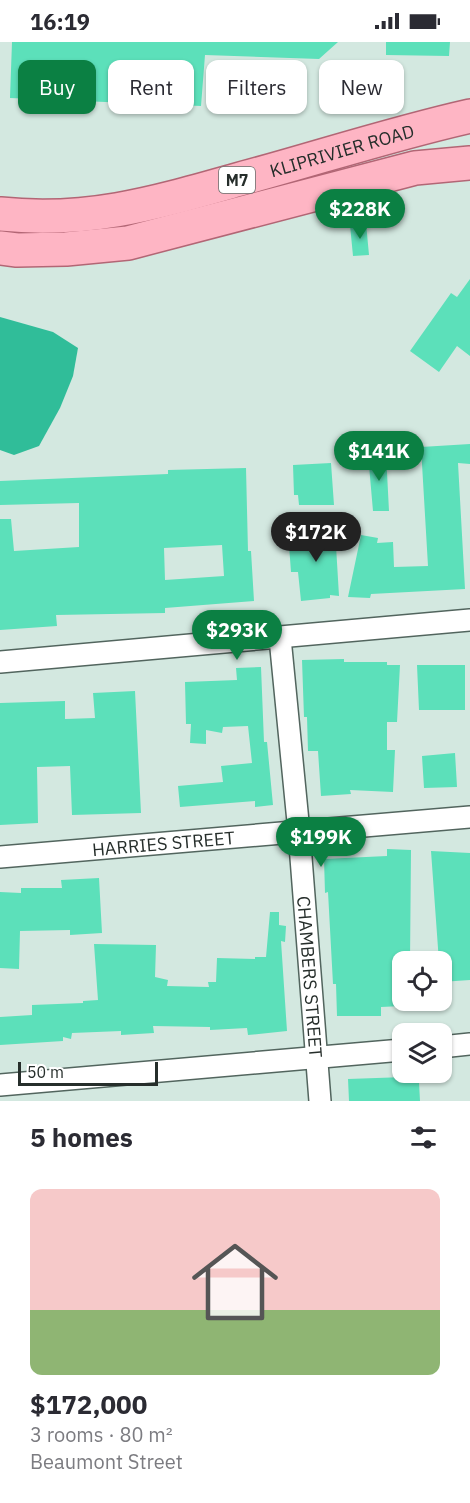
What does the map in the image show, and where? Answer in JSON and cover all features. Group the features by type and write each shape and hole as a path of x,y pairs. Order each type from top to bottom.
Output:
{"main road":[{"name":"KLIPRIVIER ROAD","path":"0,214 58,216 126,210 410,130 470,116"},
{"name":"KLIPRIVIER ROAD","path":"0,249 66,249 128,243 415,168 470,163"}],"street":[{"path":"0,662 470,620"},
{"name":"CHAMBERS STREET","path":"280,638 299,832 320,1101"},
{"name":"HARRIES STREET","path":"0,857 470,817"},
{"path":"452,1046 470,1044"},
{"path":"0,1085 392,1051"}],"shaded area":[{"path":"0,317 53,332 78,348 73,376 60,408 39,446 14,455 0,450"}],"building":[{"path":"12,42 338,42 319,59 205,55 201,106 194,106 194,60 108,60 108,102 96,102 96,60 18,60 18,98 10,98"},
{"path":"386,42 450,42 449,56 386,55"},
{"path":"366,223 369,255 353,256 350,225"},
{"path":"470,279 470,356 457,346 439,372 410,351 451,293 457,297"},
{"path":"470,444 470,464 458,463 465,589 371,594 370,598 348,597 361,535 378,538 377,543 393,542 394,567 428,566 421,447"},
{"path":"386,453 389,511 373,511 368,454"},
{"path":"331,463 334,505 299,505 298,495 294,495 293,465"},
{"path":"246,468 248,551 251,551 254,601 165,608 165,613 56,615 57,626 0,630 0,519 11,519 14,551 79,547 79,503 0,505 0,481 168,474 168,470","holes":["222,545 224,576 165,580 164,548"]},
{"path":"300,522 335,529 339,596 330,595 330,598 301,601 298,572 291,572 289,545 302,544"},
{"path":"344,659 344,662 387,662 387,665 400,665 397,722 387,722 387,750 395,750 393,792 350,790 351,794 321,796 318,751 308,751 302,660"},
{"path":"417,665 465,665 465,710 419,710"},
{"path":"261,667 264,742 267,742 273,805 255,807 255,801 180,807 178,786 223,782 221,766 252,763 248,726 223,727 222,733 206,730 206,744 190,743 191,724 186,724 185,682 237,680 236,668"},
{"path":"135,691 141,813 72,815 70,766 37,767 38,823 0,825 0,703 65,701 65,719 95,718 93,693"},
{"path":"455,753 457,787 424,788 422,756"},
{"path":"387,849 411,850 410,951 392,951 392,1006 381,1007 381,1016 337,1016 328,892 325,893 324,859 387,856"},
{"path":"431,851 470,853 470,980 452,981 452,951 438,951"},
{"path":"99,878 102,933 70,935 70,930 20,931 19,969 0,968 0,892 21,893 21,888 62,888 61,880"},
{"path":"270,912 279,912 279,925 286,926 285,942 281,941 287,1031 248,1035 247,1028 210,1030 210,1027 153,1026 154,1033 121,1035 121,1031 72,1033 71,1039 63,1037 63,1041 0,1045 0,1017 32,1015 32,1005 83,1003 83,1001 98,1000 94,944 156,945 155,977 168,980 167,986 209,987 208,982 216,982 217,958 266,957"},
{"path":"392,1077 392,1083 419,1083 420,1101 349,1101 348,1079"}]}
